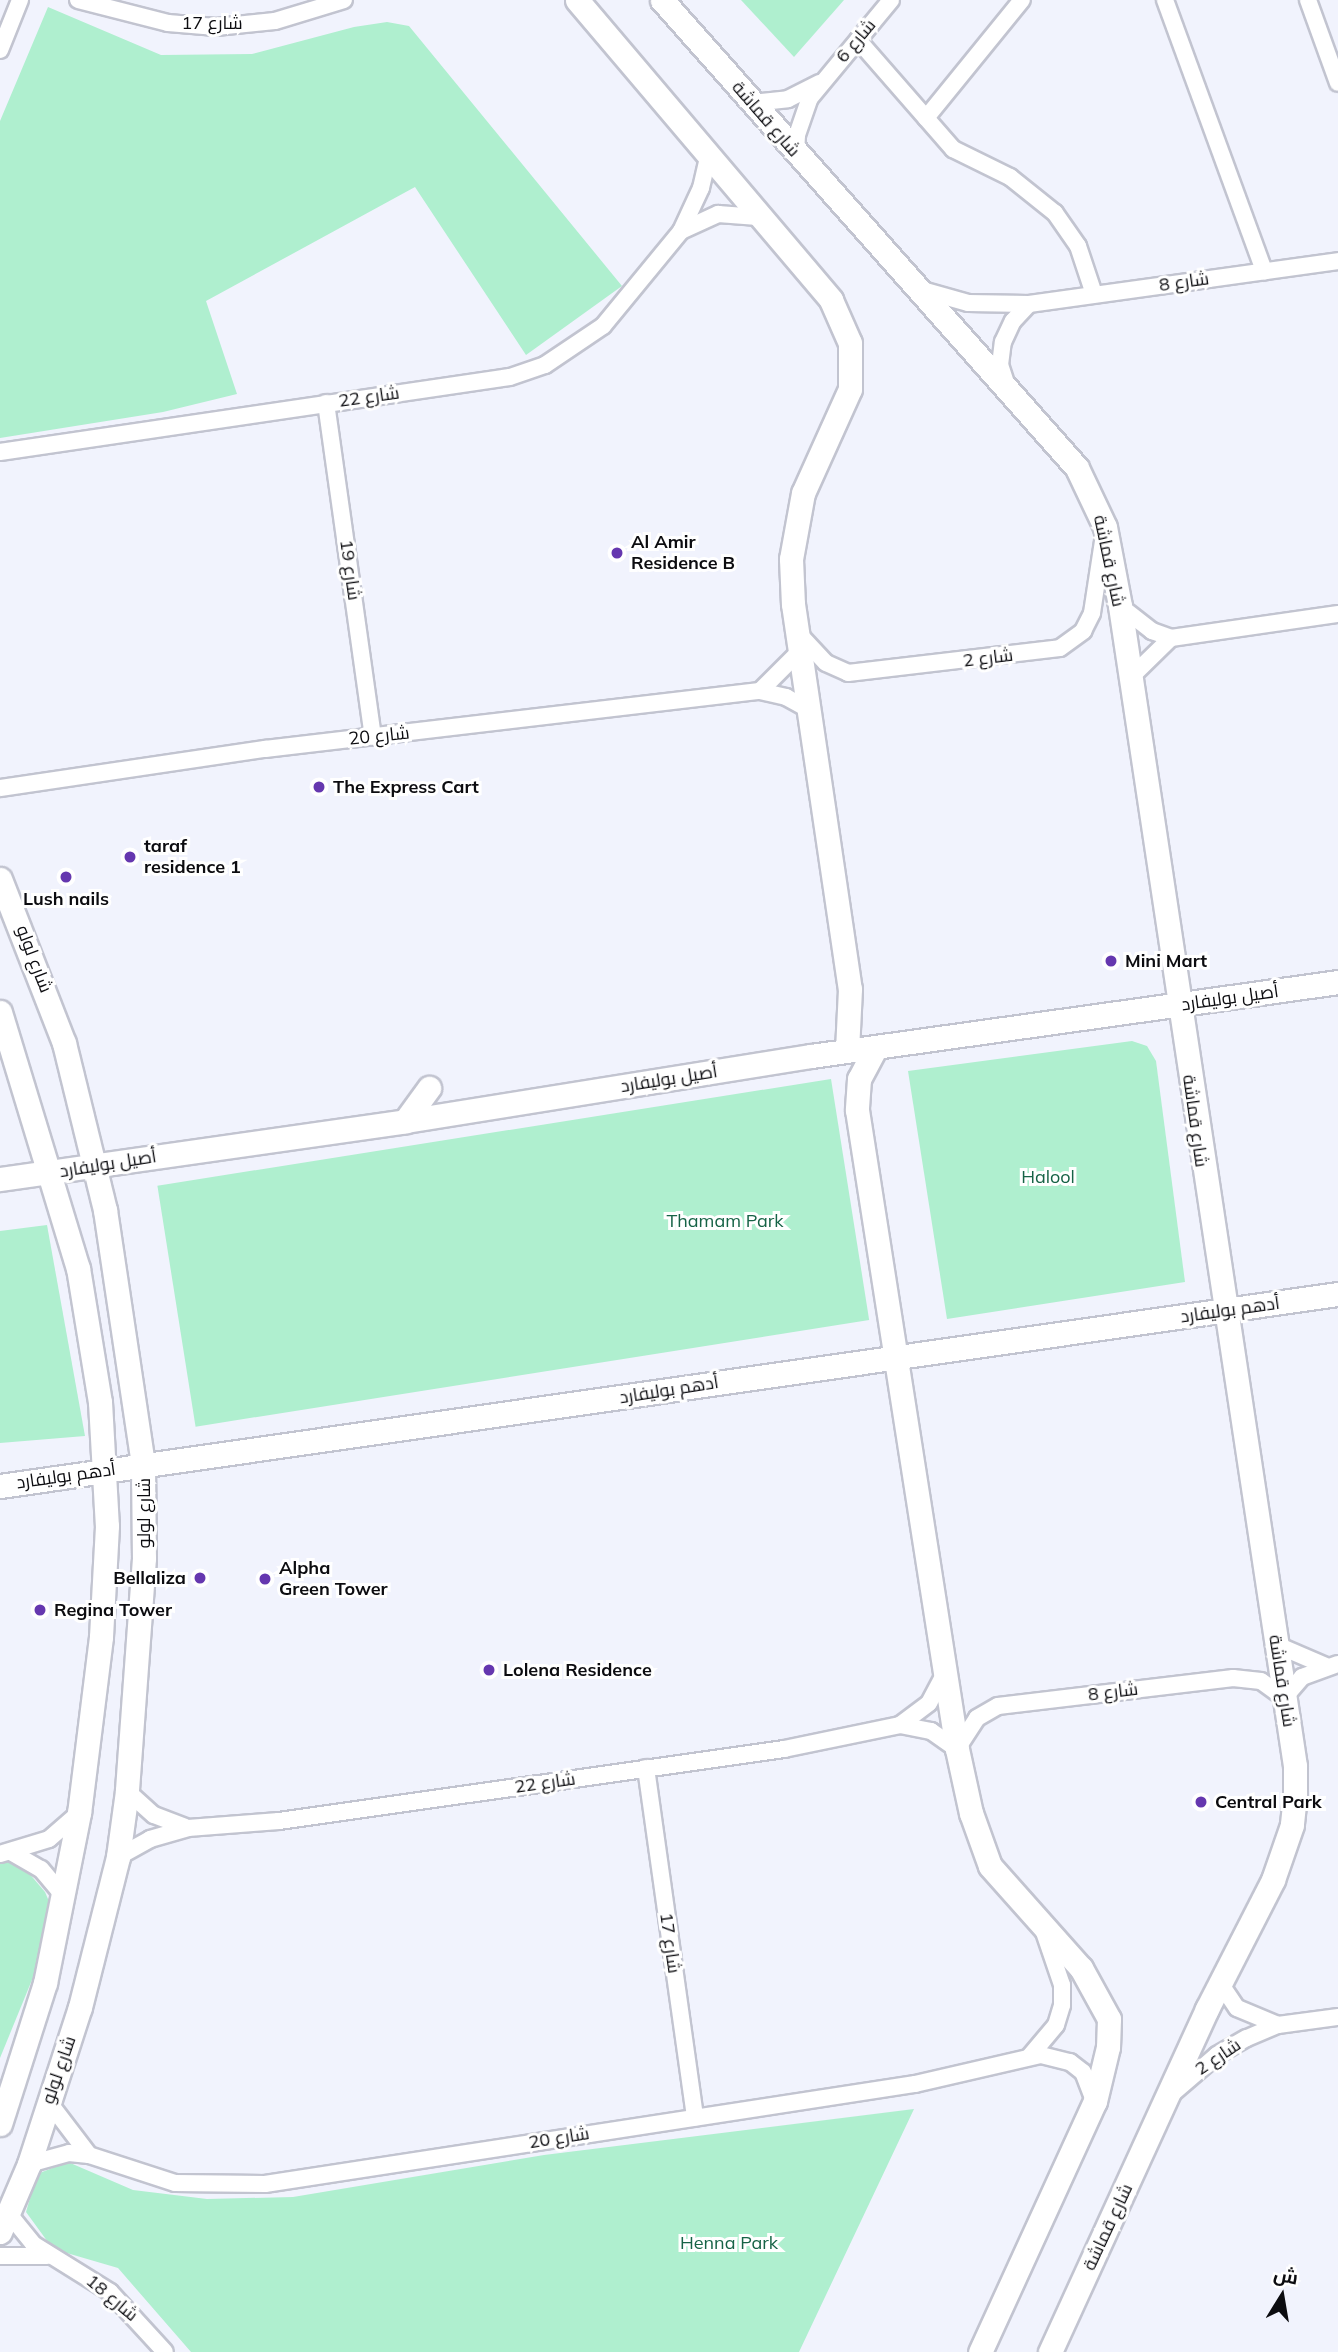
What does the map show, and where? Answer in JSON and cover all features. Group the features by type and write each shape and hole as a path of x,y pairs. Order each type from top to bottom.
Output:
{"street":[{"path":"0,50 20,0"},
{"name":"شارع 17","path":"78,0 168,23 216,27 275,21 344,0"},
{"path":"577,0 831,300 846,328 852,358 846,404 811,471 797,514 791,559 799,641 850,989 847,1051"},
{"name":"شارع قماشة","path":"662,0 1077,468 1105,527 1120,606 1178,1006 1295,1766 1292,1825 1273,1880 1220,1983 1050,2352"},
{"name":"شارع 6","path":"796,154 802,116 821,82 891,0"},
{"path":"926,118 1022,0"},
{"path":"1165,0 1264,271"},
{"path":"1308,0 1338,83"},
{"path":"858,40 966,159 1010,177 1055,213 1078,246 1094,294"},
{"name":"شارع 6","path":"752,103 788,99 821,82"},
{"name":"شارع 22","path":"0,452 510,377 545,365 603,326 681,231 701,188 708,157"},
{"name":"شارع 22","path":"681,231 718,215 758,217"},
{"name":"شارع 8","path":"917,288 968,303 1030,304 1338,261"},
{"path":"1007,389 1000,365 1003,342 1013,321 1030,304"},
{"name":"شارع 19","path":"326,403 373,737"},
{"name":"شارع 2","path":"799,641 825,663 856,674 1060,648 1083,631 1092,613 1105,527"},
{"path":"1120,606 1152,631 1171,638 1338,614"},
{"path":"1131,677 1171,638"},
{"path":"760,691 799,641"},
{"name":"شارع 20","path":"0,788 373,737 760,691 786,697 809,710"},
{"name":"شارع لولو","path":"0,878 64,1043 94,1166 123,1313 143,1465 144,1558 127,1791 118,1857 80,2007 29,2164 4,2222"},
{"name":"أصيل بوليفارد","path":"0,1179 405,1121 847,1051 1338,982"},
{"path":"0,1012 52,1173 89,1319 106,1470 101,1637 79,1813 45,1983 0,2124"},
{"path":"876,1047 859,1079 857,1110 957,1749 971,1813 990,1866 1081,1968 1110,2019 1108,2047 1095,2101 981,2352"},
{"path":"405,1121 429,1088"},
{"name":"أدهم بوليفارد","path":"0,1486 897,1355 1338,1294"},
{"path":"1277,1645 1332,1665"},
{"path":"1284,1698 1302,1677 1332,1665"},
{"name":"شارع 22","path":"900,1725 929,1703 945,1672"},
{"name":"شارع 8","path":"957,1749 977,1718 1010,1704 1233,1678 1261,1681 1284,1698"},
{"name":"شارع 22","path":"118,1857 150,1839 188,1828 279,1821 784,1749 900,1725 931,1731 957,1749"},
{"name":"شارع 17","path":"646,1768 695,2118"},
{"name":"شارع 22","path":"127,1791 154,1815 188,1828"},
{"path":"5,1853 49,1839 79,1813"},
{"path":"5,1853 41,1869 63,1895"},
{"path":"1030,2056 1051,2034 1062,2006 1062,1985 1043,1927"},
{"name":"شارع 2","path":"1220,1983 1237,2008 1278,2025"},
{"name":"شارع 2","path":"1166,2101 1217,2055 1278,2025 1338,2017"},
{"name":"شارع 20","path":"29,2164 69,2153 89,2155 174,2183 220,2187 265,2184 915,2084 1030,2056 1051,2055 1070,2062 1083,2073 1095,2101"},
{"path":"48,2101 89,2155"},
{"name":"شارع 18","path":"4,2222 49,2256 110,2292 165,2352"},
{"path":"0,2256 49,2256"}],"green space":[{"path":"741,0 844,0 794,57"},
{"path":"48,7 161,55 252,54 354,27 387,22 409,26 622,286 526,355 415,187 206,301 237,394 163,412 0,438 0,121"},
{"name":"Halool","path":"1132,1041 1147,1046 1156,1061 1185,1282 947,1319 908,1071"},
{"name":"Thamam Park","path":"831,1079 869,1320 196,1427 157,1186"},
{"path":"47,1225 85,1436 0,1443 0,1231"},
{"path":"11,1852 45,1892 54,1913 52,1931 0,2058 0,1854"},
{"name":"Henna Park","path":"914,2109 799,2352 191,2352 118,2268 53,2249 26,2212 37,2174 68,2162 133,2190 207,2199 293,2197 544,2155"}],"place":[{"name":"Al Amir Residence B","path":"617,553"},
{"name":"The Express Cart","path":"319,787"},
{"name":"taraf residence 1","path":"130,857"},
{"name":"Lush nails","path":"66,877"},
{"name":"Mini Mart","path":"1111,961"},
{"name":"Bellaliza","path":"200,1578"},
{"name":"Alpha Green Tower","path":"265,1579"},
{"name":"Regina Tower","path":"40,1610"},
{"name":"Lolena Residence","path":"489,1670"},
{"name":"Central Park","path":"1201,1802"}]}
